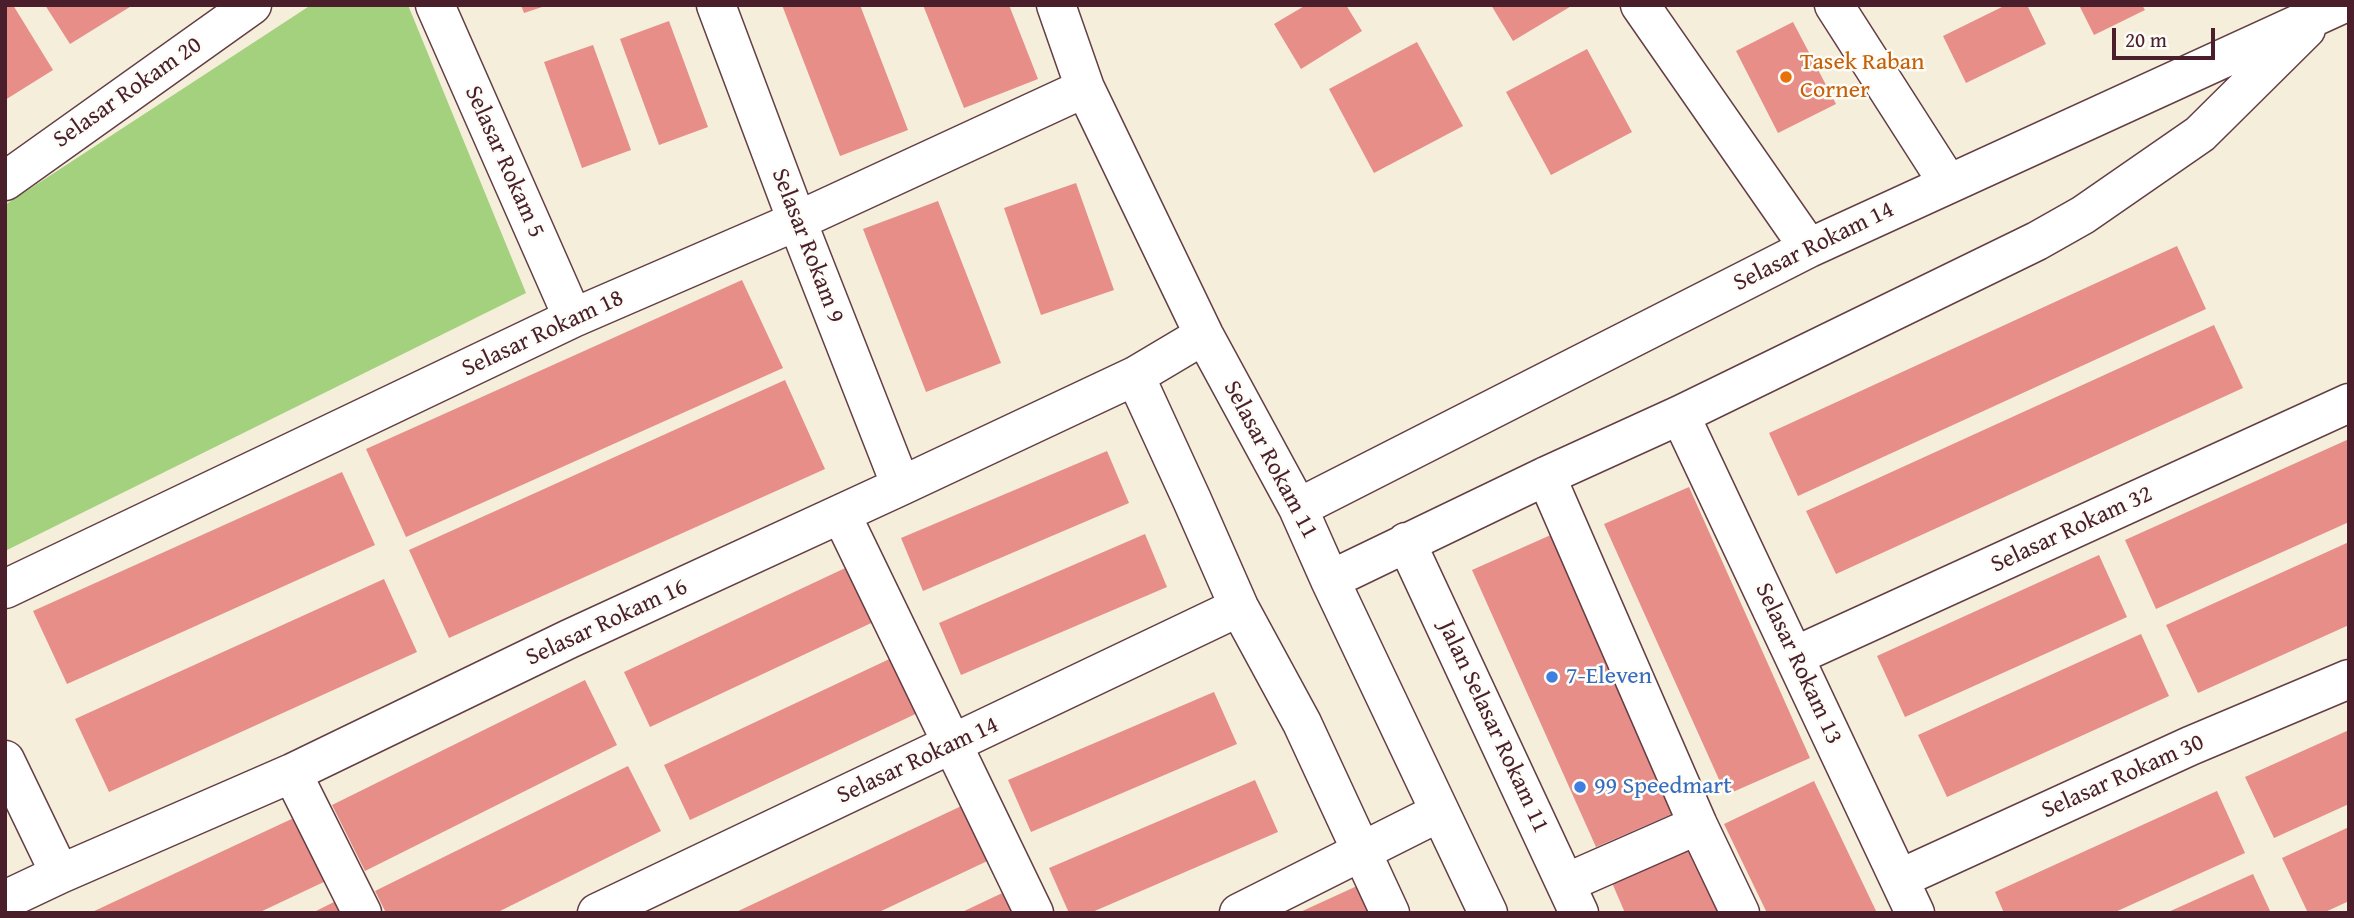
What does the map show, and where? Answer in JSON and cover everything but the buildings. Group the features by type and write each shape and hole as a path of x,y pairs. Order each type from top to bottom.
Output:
{"street":[{"name":"Selasar Rokam 20","path":"5,181 252,5"},
{"name":"Selasar Rokam 5","path":"435,5 573,318"},
{"name":"Selasar Rokam 9","path":"716,5 901,486"},
{"name":"Selasar Rokam 11","path":"1056,5 1086,88 1204,335 1298,508 1488,913"},
{"path":"1640,5 1809,248"},
{"path":"1834,5 1948,183"},
{"path":"1330,580 1680,415 2037,241 2083,215 2200,134 2330,10"},
{"name":"Selasar Rokam 14","path":"1298,508 1809,248 2330,10"},
{"name":"Selasar Rokam 18","path":"5,589 573,318 797,221 1086,88"},
{"name":"Selasar Rokam 16","path":"5,901 60,874 292,773 569,639 1135,376 1204,335"},
{"path":"1135,376 1239,607 1302,723 1390,913"},
{"name":"Selasar Rokam 32","path":"1795,656 2349,403"},
{"name":"Selasar Rokam 13","path":"1680,415 1915,913"},
{"path":"1546,476 1698,825 1740,913"},
{"path":"841,514 1034,913"},
{"name":"Jalan Selasar Rokam 11","path":"1406,542 1573,898"},
{"name":"Selasar Rokam 14","path":"597,913 1239,607"},
{"name":"Selasar Rokam 30","path":"1899,879 2190,746 2349,679"},
{"path":"5,761 60,874"},
{"path":"292,773 362,913"},
{"path":"1239,913 1440,811"},
{"path":"1573,898 1698,825"}],"green space":[{"path":"311,5 408,5 526,293 5,551 5,205"}],"place":[{"name":"Tasek Raban Corner","path":"1786,77"},
{"name":"7-Eleven","path":"1552,677"},
{"name":"99 Speedmart","path":"1580,787"}]}
